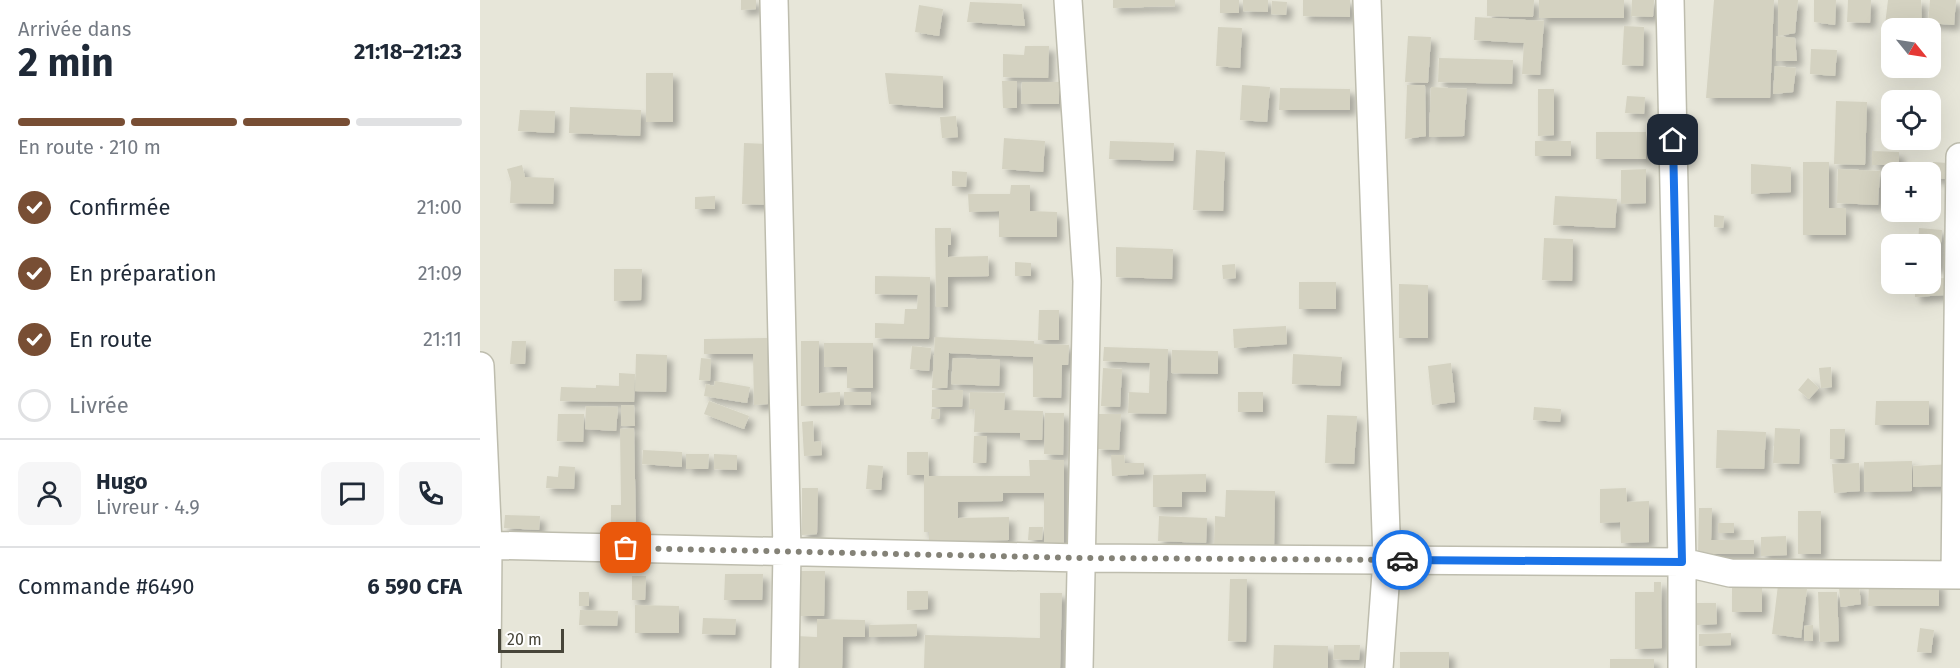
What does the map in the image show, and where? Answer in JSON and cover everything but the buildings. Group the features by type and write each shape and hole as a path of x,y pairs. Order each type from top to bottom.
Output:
{"street":[{"path":"774,0 787,551 785,668"},
{"path":"1068,0 1088,281 1079,668"},
{"path":"1367,0 1387,560 1379,668"},
{"path":"1670,0 1682,562 1682,668"},
{"path":"484,545 1081,558 1682,562 1730,573 1958,575 1960,157"},
{"path":"480,366 487,668"}],"shaded area":[{"path":"480,0 1960,0 1960,668 480,668"}],"way so far":[{"path":"626,548 1081,558 1402,560"}],"route":[{"path":"1402,560 1682,562 1673,140"}]}
